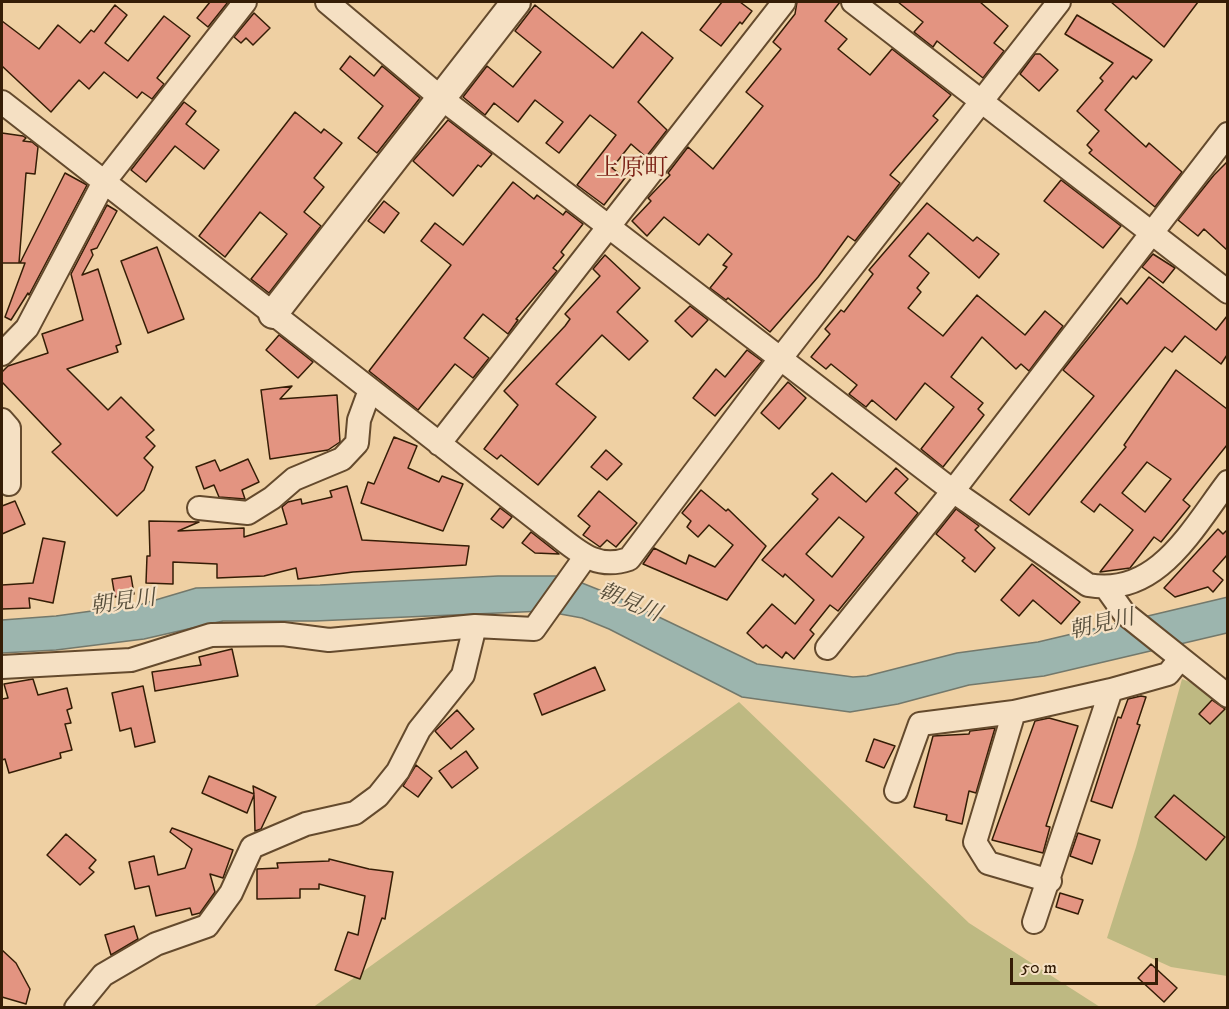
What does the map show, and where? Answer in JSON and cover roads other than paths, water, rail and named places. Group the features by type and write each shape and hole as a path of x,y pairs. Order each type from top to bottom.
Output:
{"street":[{"path":"2,354 27,328 104,182 245,2"},
{"path":"327,2 441,98 780,359 953,491 1088,585 1107,589 1124,586 1149,575 1168,560 1227,482"},
{"path":"273,314 516,2"},
{"path":"439,444 784,2"},
{"path":"853,2 1227,292"},
{"path":"2,668 131,660 211,635 282,634 329,640 475,626 534,629 580,565 592,561 613,564 629,558 780,359 1059,2"},
{"path":"2,102 439,444 580,565"},
{"path":"827,648 953,491 1227,134"},
{"path":"199,508 248,513 272,498 294,479 342,459 357,443 359,420 370,390"},
{"path":"2,420 9,428 9,484"},
{"path":"1107,589 1124,613 1227,696"},
{"path":"76,1008 103,975 156,944 207,926 231,893 252,847 306,824 355,813 378,796 398,771 419,730 463,675 475,626"},
{"path":"896,791 920,724 1014,712 1111,690 1168,674 1180,659"},
{"path":"1034,922 1050,881 1111,690"},
{"path":"1014,712 975,842 988,863 1050,881"}],"water":[{"name":"朝見川","path":"498,576 556,576 572,579 617,597 757,664 853,677 867,676 957,653 1038,642 1228,597 1227,633 1044,676 969,685 898,704 850,712 742,697 609,629 582,618 544,611 315,621 223,621 144,639 56,650 2,653 2,620 56,616 142,604 196,588 320,585"}],"district":[{"name":"上原町","path":"632,170"}]}
